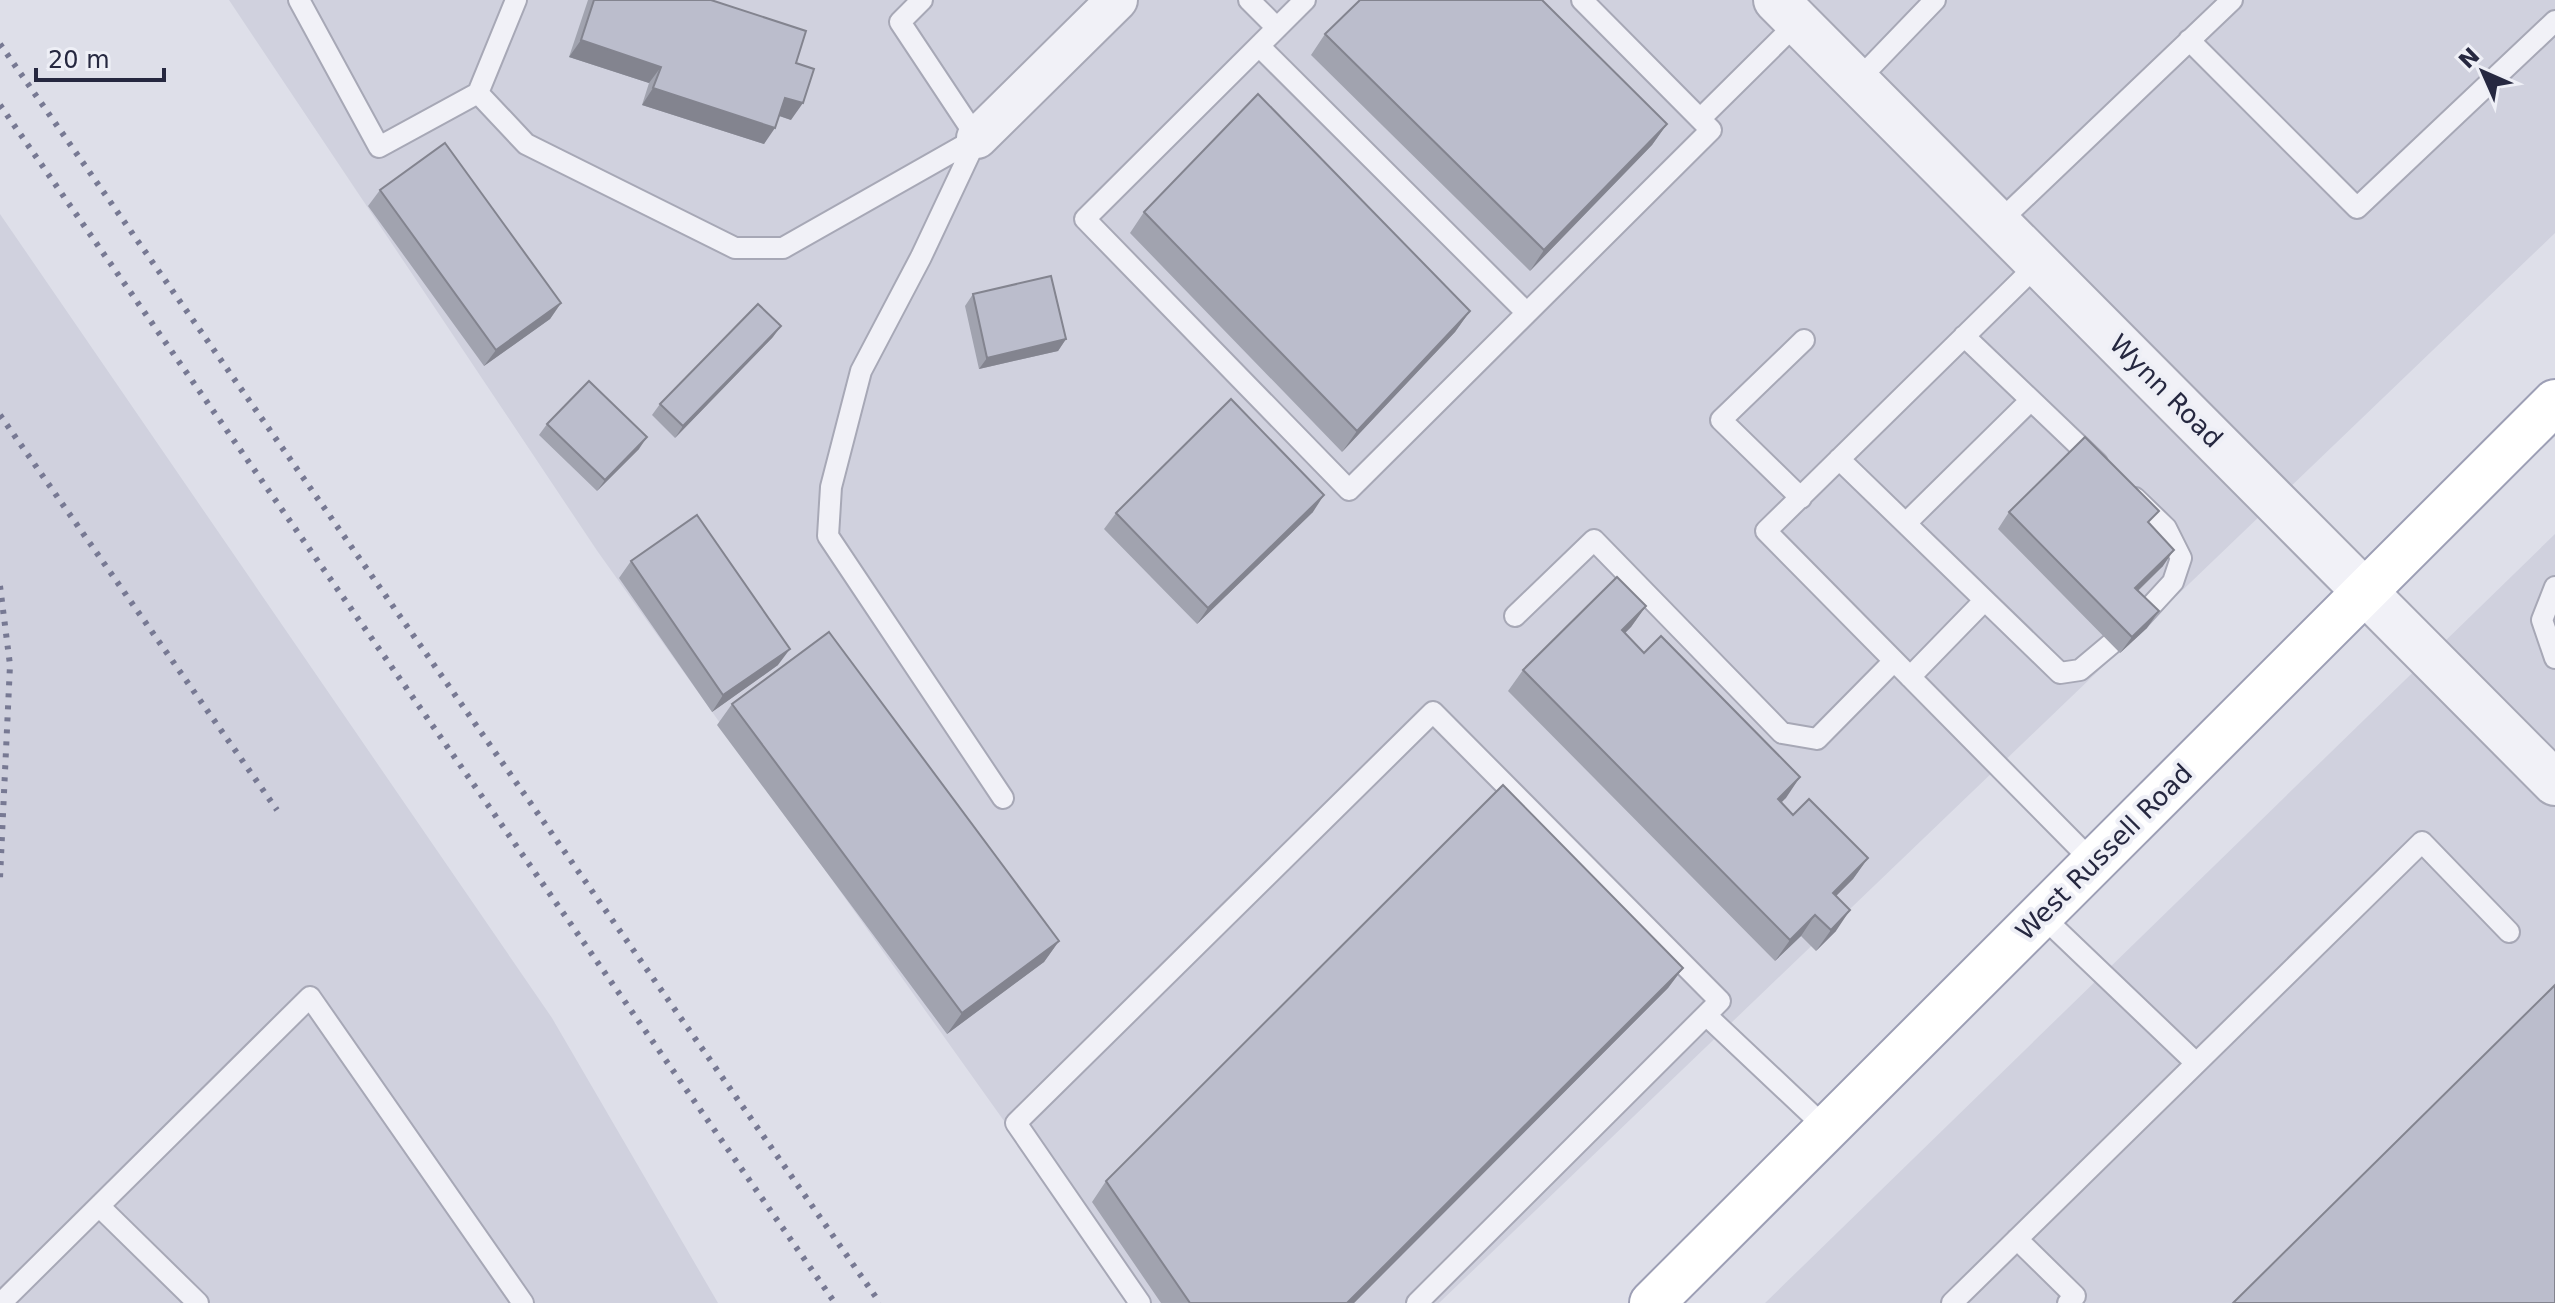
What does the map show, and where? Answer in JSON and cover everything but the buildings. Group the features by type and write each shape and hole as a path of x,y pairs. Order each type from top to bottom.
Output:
{"main road":[{"name":"West Russell Road","path":"1652,1303 2555,402"}],"street":[{"path":"977,138 1117,0"},
{"name":"Wynn Road","path":"1787,11 2555,783"}],"lane":[{"path":"299,0 379,147 478,93 516,0"},
{"path":"922,0 900,22 977,138"},
{"path":"1249,0 1277,28"},
{"path":"1305,0 1085,219 1349,490 1711,130 1582,0"},
{"path":"1857,81 1935,0"},
{"path":"1998,223 2232,0"},
{"path":"1700,119 1787,11"},
{"path":"2189,40 2357,208 2555,21"},
{"path":"1259,46 1527,313"},
{"path":"478,93 526,144 735,248 783,248 977,138"},
{"path":"977,138 921,257 861,371 831,487 828,536 1003,798"},
{"path":"2039,263 1766,531 2093,862"},
{"path":"1964,336 2166,528 2181,558 2173,582 2139,619"},
{"path":"1801,498 1721,420 1804,340"},
{"path":"1906,523 2031,400"},
{"path":"1839,459 1983,602 2060,673 2080,670 2111,644"},
{"path":"1515,616 1594,540 1782,733 1817,739 1894,661"},
{"path":"2555,587 2542,620 2555,658"},
{"path":"1910,677 1983,602"},
{"path":"1140,1303 1016,1123 1433,712 1720,1001 1417,1303"},
{"path":"1952,1303 2422,842 2509,932"},
{"path":"2041,915 2196,1063"},
{"path":"1,1303 310,997 523,1303"},
{"path":"1706,1015 1827,1129"},
{"path":"99,1206 198,1303"},
{"path":"2017,1239 2075,1296 2068,1303"}],"shaded area":[{"path":"229,0 2555,0 2555,233 1439,1303 1134,1303 598,552"},
{"path":"0,214 552,1018 718,1303 0,1303"},
{"path":"2555,534 2555,1303 1765,1303"}],"railway":[{"path":"0,44 880,1303"},
{"path":"0,105 835,1303"},
{"path":"0,415 277,810"},
{"path":"0,586 10,665 0,878"}]}
